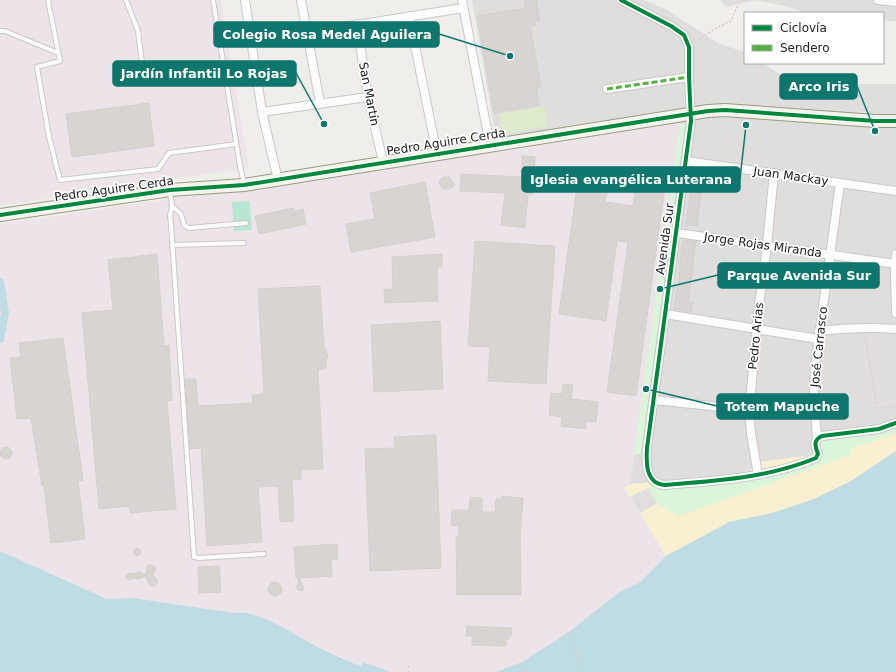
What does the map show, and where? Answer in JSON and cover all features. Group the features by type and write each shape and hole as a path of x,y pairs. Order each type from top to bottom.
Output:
{"street":[{"path":"245,0 262,112 278,180"},
{"path":"301,0 320,103"},
{"path":"621,0 671,26 684,35 689,47"},
{"path":"878,0 896,2"},
{"path":"306,33 409,16 463,4 490,145"},
{"path":"409,16 437,154"},
{"name":"San Martín","path":"357,24 368,97 383,162"},
{"name":"Avenida Sur","path":"689,47 689,77 692,113 646,454 648,467 652,481 656,484 664,485 733,479 758,475"},
{"path":"607,89 689,77"},
{"path":"262,112 368,97"},
{"name":"Pedro Aguirre Cerda","path":"0,215 170,190 244,185 278,180 692,113 725,110 864,121 896,120"},
{"name":"Juan Mackay","path":"686,161 896,190"},
{"name":"Pedro Arias","path":"758,475 749,410 774,173"},
{"name":"José Carrasco","path":"758,475 788,468 816,458 818,454 815,447 817,439 814,413 814,375 840,183"},
{"name":"Jorge Rojas Miranda","path":"677,233 896,263"},
{"path":"896,254 896,313"},
{"path":"665,314 757,328 819,335 844,328 883,328 896,330"},
{"path":"654,400 749,410 814,413"},
{"path":"817,439 822,436 880,429 896,423"}],"lane":[{"path":"48,0 60,61 37,68 49,138 60,180 158,169 168,153 236,144"},
{"path":"126,0 138,31 143,71"},
{"path":"213,0 244,185"},
{"path":"0,31 5,31 58,53"},
{"path":"170,190 172,206 170,216 194,557 199,558 264,554"},
{"path":"172,206 181,214 184,225 189,228 246,223"},
{"path":"172,245 244,243"}],"path":[{"path":"689,47 718,26 731,21 740,0"},
{"path":"865,329 869,365 877,408 895,407"},
{"path":"571,631 580,672"},
{"path":"522,662 522,672"},
{"path":"408,672 409,666"}],"shaded area":[{"path":"0,0 221,0 249,168 0,206"},
{"path":"472,0 644,0 665,9 720,44 744,52 744,64 765,64 786,78 818,84 896,84 896,421 813,433 812,455 761,462 753,470 717,477 630,484 680,123 498,150"},
{"path":"720,0 756,0 726,7"},
{"path":"756,0 896,0 896,22 884,20 884,12 805,12"},
{"path":"680,123 630,484 624,487 666,556 639,583 621,591 566,634 522,662 496,672 390,672 375,666 360,666 319,647 270,621 255,616 242,612 234,613 133,598 108,599 0,551 0,224"},
{"path":"648,488 657,503 640,513 630,497"}],"green space":[{"path":"544,107 547,126 503,133 499,114"},
{"path":"680,124 685,124 641,454 634,454"},
{"path":"250,201 252,230 234,231 232,202"},
{"path":"896,423 896,433 850,449 852,454 679,516 657,503 640,513 630,497 656,484 733,479 814,460 817,439"}],"sand":[{"path":"896,421 896,451 851,481 814,499 772,513 729,522 666,556 624,487 630,484 717,477 753,470 761,462 812,455 812,433"}],"water":[{"path":"896,451 896,672 496,672 522,662 566,634 621,591 639,583 666,556 729,522 772,513 814,499 851,481"},
{"path":"0,551 107,599 133,598 254,615 277,624 323,650 360,666 363,663 390,672 0,672"}],"building":[{"path":"524,0 536,0 540,21 534,22 535,25 530,26 541,87 536,88 539,105 494,113 477,16 526,8"},
{"path":"149,103 154,146 72,157 66,114"},
{"path":"522,156 535,157 533,194 528,194 525,228 501,225 505,193 460,191 461,174 522,177"},
{"path":"694,168 704,169 697,226 686,224"},
{"path":"637,176 666,180 636,396 607,392 628,242 617,241 606,321 559,314 578,180 608,184 605,202 633,206"},
{"path":"444,177 449,177 455,185 449,189 443,189 439,183"},
{"path":"425,182 435,237 351,252 346,224 375,219 370,193"},
{"path":"294,208 294,211 303,209 306,224 259,234 255,216"},
{"path":"686,240 696,241 688,303 692,303 691,312 674,309 679,279 681,253 683,242"},
{"path":"475,241 555,246 546,384 488,381 490,347 468,346"},
{"path":"157,254 164,346 169,345 172,400 167,401 176,509 130,513 129,506 99,509 82,313 113,310 108,260"},
{"path":"442,254 442,267 437,267 438,301 385,303 384,289 393,289 392,257"},
{"path":"320,286 324,347 328,356 326,368 318,370 323,469 301,470 301,479 292,480 294,521 280,522 278,486 258,487 262,542 207,546 201,448 190,449 185,379 196,379 198,406 253,403 252,395 264,394 258,289"},
{"path":"440,321 443,389 374,392 371,325"},
{"path":"63,338 83,480 78,481 85,539 51,543 44,485 42,486 31,418 17,419 10,358 21,357 19,343"},
{"path":"563,384 573,385 571,399 598,402 596,422 586,421 586,429 561,426 562,417 549,415 551,393 562,394"},
{"path":"436,435 441,568 370,571 365,449 395,448 394,437"},
{"path":"8,447 11,448 11,458 4,459 1,458 0,451 1,448"},
{"path":"502,496 523,498 520,537 521,595 457,595 456,537 459,537 459,526 451,525 452,510 469,510 470,497 482,498 482,512 495,512 496,499 502,499"},
{"path":"337,544 338,559 331,560 332,576 296,578 294,547"},
{"path":"137,549 140,552 137,555 134,552"},
{"path":"148,565 153,565 156,568 153,575 158,582 155,586 151,586 149,584 146,576 139,579 134,578 129,580 126,578 126,575 129,573 134,574 139,572 146,575"},
{"path":"219,566 221,592 199,593 198,567"},
{"path":"299,578 304,588 302,591 298,590 297,587"},
{"path":"275,582 280,584 282,589 280,594 275,596 270,594 268,589 270,584"},
{"path":"467,626 512,628 511,636 509,635 509,639 506,639 506,646 472,645 472,636 466,636"}],"waterway":[{"path":"0,282 5,313 0,339"}],"marked path":[{"path":"607,89 689,77"}],"cycle path":[{"path":"621,0 671,26 684,35 689,47 691,121 647,448 647,466 650,477 654,481 664,485 741,478 779,470 816,458 818,454 816,441 822,436 879,429 896,423"},
{"path":"0,215 170,190 244,185 708,111 725,110 875,121 896,121"}],"place":[{"name":"Colegio Rosa Medel Aguilera","path":"510,56"},
{"name":"Jardín Infantil Lo Rojas","path":"324,124"},
{"name":"Iglesia evangélica Luterana","path":"746,125"},
{"name":"Arco Iris","path":"875,131"},
{"name":"Parque Avenida Sur","path":"660,289"},
{"name":"Totem Mapuche","path":"646,389"}]}
